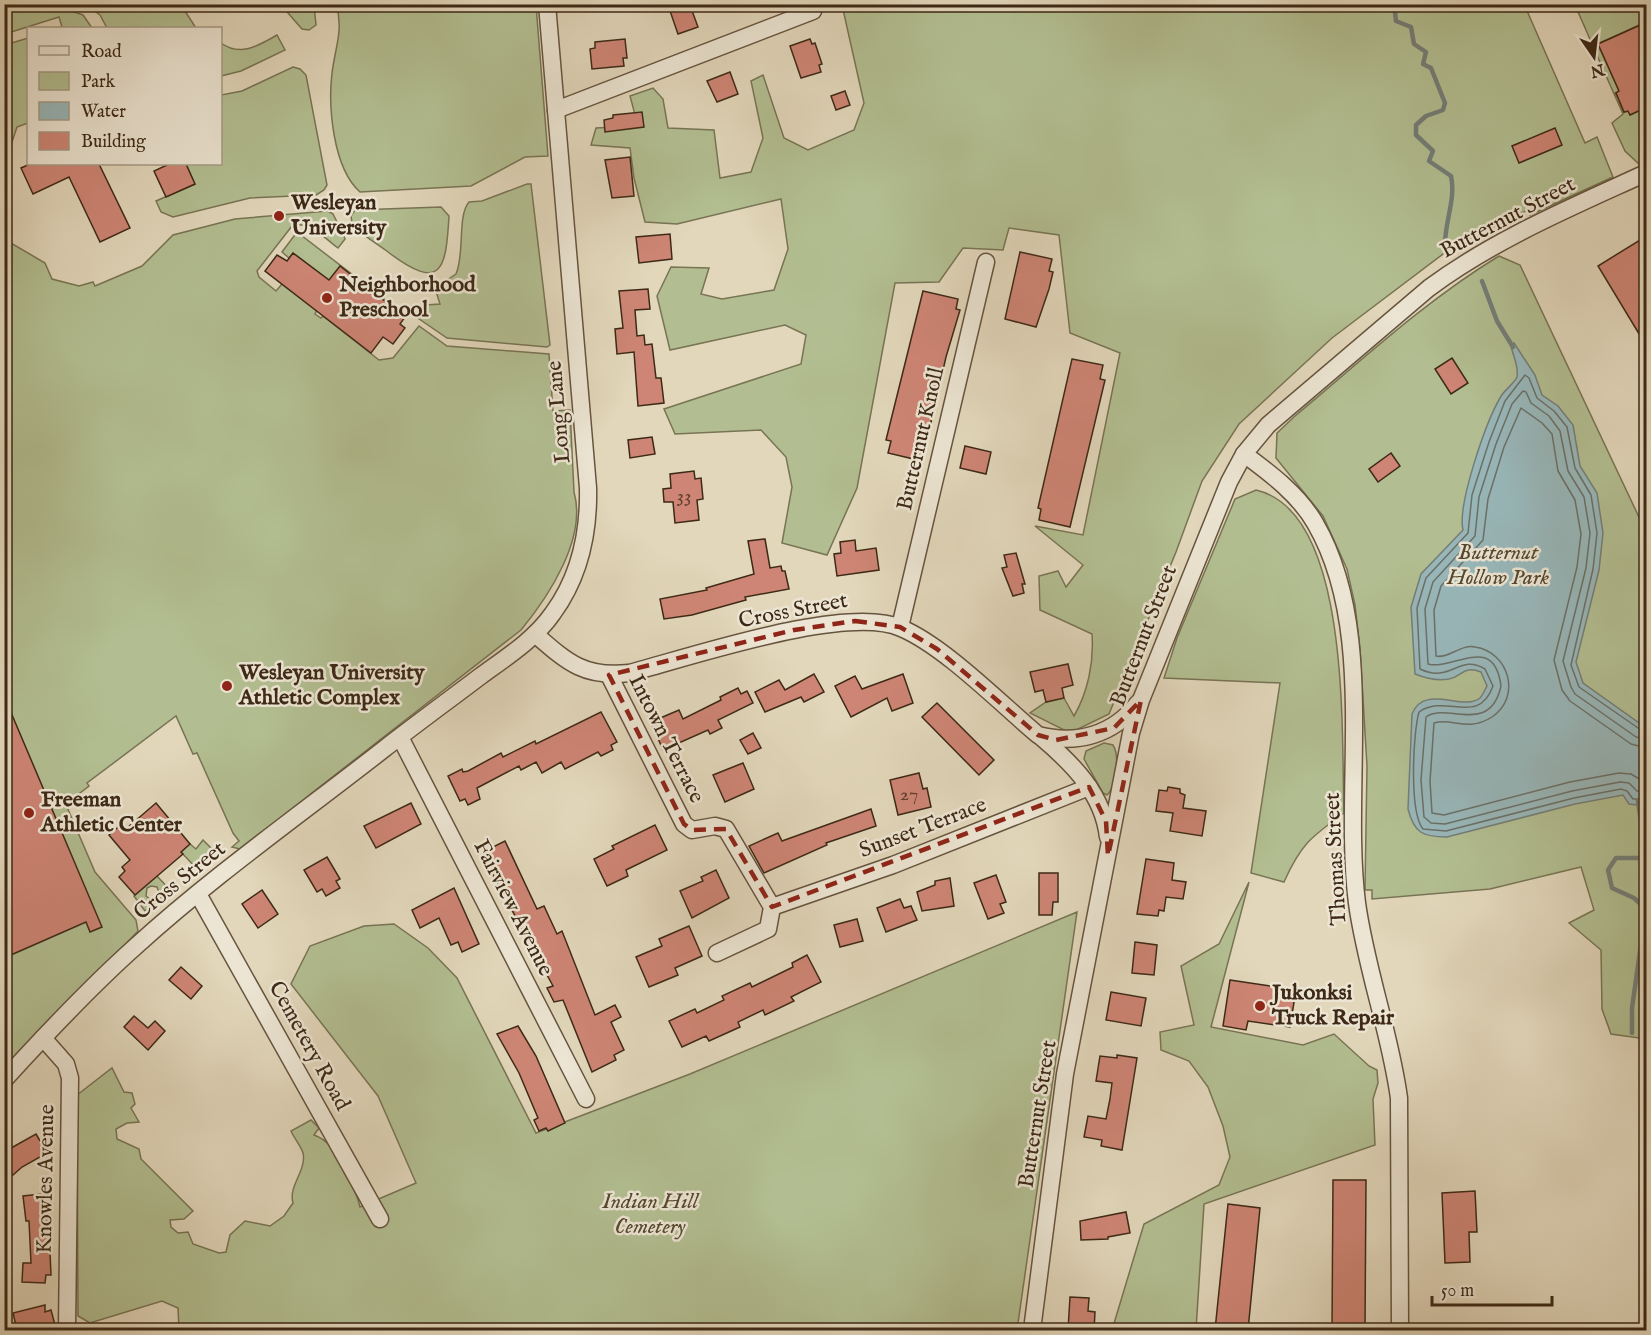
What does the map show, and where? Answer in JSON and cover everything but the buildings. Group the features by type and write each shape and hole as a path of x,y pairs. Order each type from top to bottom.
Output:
{"street":[{"name":"Long Lane","path":"400,737 535,634 553,613 580,559 588,513 547,4"},
{"path":"556,110 813,11"},
{"name":"Butternut Street","path":"1032,1330 1065,1074 1125,765 1141,700 1216,510 1244,454 1268,424 1296,399 1455,269 1514,235 1647,173"},
{"name":"Butternut Knoll","path":"900,627 986,262"},
{"name":"Thomas Street","path":"1244,454 1273,475 1314,521 1336,571 1343,600 1352,683 1357,902 1370,971 1395,1069 1399,1098 1400,1330"},
{"name":"Cross Street","path":"535,634 573,665 591,673 609,675 629,673 828,623 877,621 900,627 937,649 1061,754 1089,786 1100,805 1106,821 1108,856"},
{"name":"Intown Terrace","path":"609,675 684,824 692,830 716,826 726,829 772,907"},
{"path":"1038,735 1056,740 1094,735 1114,728 1141,700"},
{"name":"Cross Street","path":"4,1080 136,945 400,737"},
{"name":"Fairview Avenue","path":"400,737 586,1099"},
{"name":"Sunset Terrace","path":"772,907 893,865 1089,786"},
{"name":"Cemetery Road","path":"198,894 380,1219"},
{"path":"717,953 768,929 772,907"},
{"name":"Knowles Avenue","path":"43,1038 66,1064 70,1074 67,1330"}],"highlighted area":[{"path":"855,621 900,627 937,649 1038,735 1056,740 1114,728 1141,700 1108,856 1106,821 1089,787 772,907 726,829 692,830 684,824 609,675 794,630"}],"green space":[{"path":"5,4 83,5 85,8 74,12 83,15 91,27 62,27 59,17 5,34"},
{"path":"1524,4 1585,143 1597,137 1613,177 1530,215 1526,211 1451,248 1332,338 1239,424 1202,481 1176,552 1109,714 1070,733 1030,713 1046,702 1064,698 1074,716 1089,676 1092,634 1040,610 1039,576 1058,571 1066,587 1083,565 1035,526 1083,535 1120,353 1070,333 1059,235 1009,228 1003,250 963,248 939,282 895,283 857,488 827,555 782,543 792,487 786,457 761,430 675,434 664,409 801,364 806,335 785,325 670,350 657,296 671,267 709,268 701,294 722,299 774,290 788,249 781,199 677,224 645,222 634,178 630,148 591,145 596,128 638,126 630,96 653,88 663,99 668,128 714,130 720,178 751,172 763,138 751,81 763,75 784,138 808,150 854,130 864,103 842,5"},
{"path":"86,5 181,5 195,27 106,27 100,15"},
{"path":"281,5 314,5 316,25 309,30 302,29"},
{"path":"336,5 536,5 548,156 525,157 471,186 360,192 344,168 334,136 331,87 339,30"},
{"path":"1575,5 1639,5 1646,22 1593,46"},
{"path":"277,35 285,50 241,71 222,76 222,44 242,50 256,46"},
{"path":"27,38 27,123 17,127 10,148 5,154 5,45"},
{"path":"1600,49 1619,91 1615,93 1618,98 1622,99 1619,101 1624,112 1628,111 1630,115 1645,108 1646,161 1639,164 1625,151 1612,123 1623,114 1595,51"},
{"path":"293,67 300,69 306,75 327,185 324,190 316,195 250,198 173,217 161,212 156,201 195,184 186,165 222,165 222,95 242,91"},
{"path":"531,184 550,345 547,347 447,338 409,312 411,306 440,304 435,288 456,274 459,266 463,216 469,202 482,201"},
{"path":"441,207 449,216 446,250 438,269 430,273 406,264 369,239 352,223 351,216 355,210"},
{"name":"Wesleyan University Athletic Complex","path":"328,211 333,214 345,239 338,248 305,225 292,226 257,271 259,277 276,291 282,284 317,310 315,314 321,318 323,316 379,360 393,358 419,326 447,346 549,354 553,411 570,410 577,510 575,528 563,566 543,601 521,630 240,849 232,847 239,841 233,833 197,753 193,754 176,716 87,783 89,786 71,800 72,805 67,807 95,872 136,920 138,931 5,1069 5,245 11,243 45,263 52,279 79,286 93,282 95,286 142,266 173,235 235,219"},
{"path":"297,232 392,305 383,321 293,253 289,258 282,252"},
{"name":"Butternut Hollow Park","path":"1499,256 1520,265 1646,532 1646,1039 1611,1034 1602,1009 1601,950 1569,923 1594,910 1581,867 1490,889 1372,899 1372,890 1365,890 1367,766 1355,605 1347,569 1323,516 1276,458 1277,433 1295,416 1419,312"},
{"path":"1256,490 1287,507 1310,539 1325,582 1335,631 1340,683 1344,813 1308,842 1284,882 1251,873 1280,683 1164,678 1177,638 1235,499"},
{"path":"1104,743 1113,745 1117,764 1115,779 1107,795 1103,793 1084,759 1086,751"},
{"path":"203,840 216,853 197,869 181,852 190,844 196,849"},
{"path":"157,876 170,890 161,898 157,887 147,888 146,896 155,903 145,911 134,896"},
{"path":"1249,882 1211,1027 1303,1045 1334,1034 1369,1066 1377,1070 1378,1083 1373,1099 1375,1145 1204,1204 1196,1330 1112,1330 1144,1224 1219,1185 1230,1157 1223,1126 1208,1087 1189,1061 1161,1050 1160,1032 1194,1025 1181,966 1219,944"},
{"name":"Indian Hill Cemetery","path":"1077,912 1017,1330 179,1330 178,1308 162,1301 90,1323 78,1316 77,1095 112,1068 124,1092 132,1093 135,1104 131,1108 139,1122 127,1123 116,1129 117,1139 139,1149 141,1159 193,1211 184,1219 170,1220 171,1227 178,1233 188,1232 193,1244 219,1253 226,1252 230,1235 245,1221 270,1226 284,1216 293,1203 293,1190 304,1159 302,1150 291,1131 311,1120 319,1128 314,1135 325,1141 333,1150 354,1189 360,1207 416,1183 378,1096 291,984 310,946 364,926 394,924 428,948 457,978 536,1133 690,1074"}],"water":[{"path":"1514,343 1535,375 1542,395 1558,406 1573,425 1580,466 1597,493 1603,533 1599,570 1576,662 1583,683 1646,728 1644,806 1629,804 1623,795 1575,804 1447,837 1432,836 1421,832 1413,824 1408,809 1412,714 1425,700 1473,701 1480,698 1487,686 1481,672 1475,670 1467,670 1454,678 1445,680 1415,674 1411,607 1421,574 1463,530 1462,518 1468,484 1487,425 1500,398 1517,377 1517,365 1511,346"}],"waterway":[{"path":"1399,4 1395,12 1396,21 1411,27 1414,44 1426,52 1423,64 1431,68 1445,103 1443,110 1426,116 1416,125 1416,135 1433,151 1429,161 1451,176 1452,193 1445,244 1452,243"},
{"path":"1482,281 1497,321 1513,347"},
{"path":"1632,1033 1632,1008 1646,909 1634,898 1612,888 1608,870 1616,858 1646,858 1638,801"}],"place":[{"name":"Wesleyan University","path":"279,216"},
{"name":"Neighborhood Preschool","path":"327,298"},
{"name":"Wesleyan University Athletic Complex","path":"227,686"},
{"name":"Freeman Athletic Center","path":"29,813"},
{"name":"Jukonksi Truck Repair","path":"1260,1006"}]}
